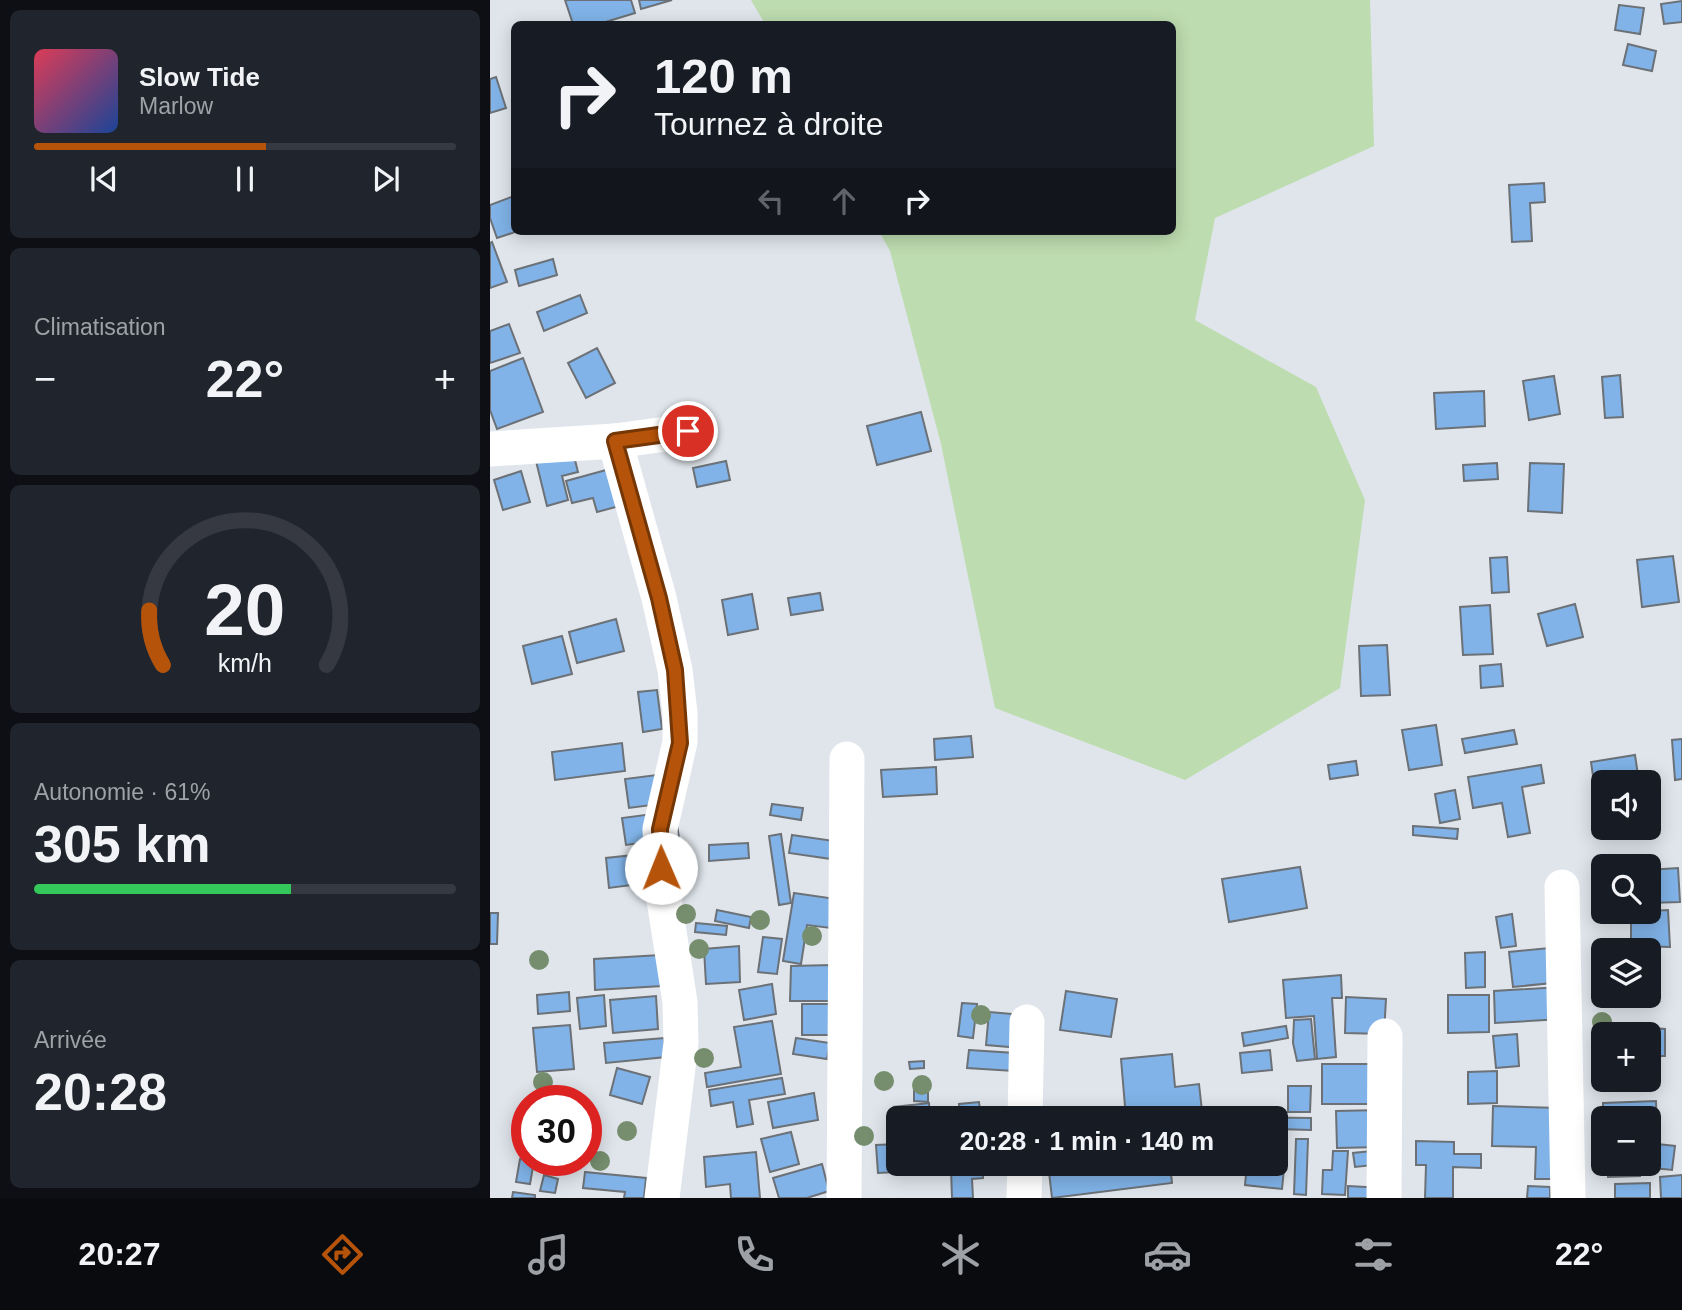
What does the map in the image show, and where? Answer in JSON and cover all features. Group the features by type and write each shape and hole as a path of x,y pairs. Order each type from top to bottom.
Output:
{"street":[{"path":"490,449 615,441 688,431"},
{"path":"615,441 659,598 675,670 680,713 680,743 660,829 662,887 680,1002 681,1043 662,1198"},
{"path":"844,1198 847,759"},
{"path":"1562,887 1568,1198"},
{"path":"1025,1106 1027,1022"},
{"path":"1384,1198 1385,1036"},
{"path":"1024,1198 1025,1176"}],"green space":[{"path":"751,0 1370,0 1374,146 1215,218 1195,320 1316,387 1365,500 1340,688 1185,780 995,708 941,444 890,251 881,235 1176,235 1176,21 763,21"}],"building":[{"path":"565,0 631,0 635,13 609,21 572,21"},
{"path":"639,0 672,0 641,9"},
{"path":"1682,1 1682,22 1664,24 1661,4"},
{"path":"1619,5 1644,8 1640,34 1615,30"},
{"path":"1628,44 1656,51 1652,71 1623,65"},
{"path":"496,77 506,108 490,113 490,79"},
{"path":"1544,183 1545,202 1530,203 1532,241 1512,242 1509,185"},
{"path":"511,197 511,233 497,238 490,218 490,205"},
{"path":"492,242 507,282 490,288 490,243"},
{"path":"553,259 557,275 519,286 515,270"},
{"path":"580,295 587,313 544,331 537,312"},
{"path":"509,324 520,353 490,363 490,331"},
{"path":"597,348 615,383 586,398 568,363"},
{"path":"523,358 543,412 497,429 490,410 490,371"},
{"path":"1620,375 1623,417 1605,418 1602,377"},
{"path":"1554,376 1560,414 1529,420 1523,381"},
{"path":"1484,391 1485,426 1436,429 1434,393"},
{"path":"921,412 931,451 877,465 867,426"},
{"path":"572,448 578,472 562,476 568,500 547,506 535,457"},
{"path":"726,461 730,480 697,487 693,468"},
{"path":"1497,463 1498,479 1464,481 1463,465"},
{"path":"1530,463 1564,464 1562,513 1528,511"},
{"path":"628,464 638,501 597,512 593,498 572,503 566,481"},
{"path":"521,471 530,502 503,510 494,480"},
{"path":"1673,556 1679,602 1642,607 1637,560"},
{"path":"1507,557 1509,592 1492,593 1490,558"},
{"path":"820,593 823,610 791,615 788,598"},
{"path":"752,594 758,629 728,635 722,600"},
{"path":"1575,604 1583,637 1547,646 1538,614"},
{"path":"1490,605 1493,654 1463,655 1460,607"},
{"path":"616,619 624,651 577,663 569,632"},
{"path":"562,636 572,674 532,684 523,646"},
{"path":"1387,645 1390,695 1361,696 1359,646"},
{"path":"1501,664 1503,686 1481,688 1480,666"},
{"path":"657,690 662,729 643,732 638,692"},
{"path":"1436,725 1442,765 1409,770 1402,730"},
{"path":"1514,730 1517,744 1465,753 1462,739"},
{"path":"971,736 973,757 935,760 934,739"},
{"path":"1682,739 1682,779 1675,780 1672,740"},
{"path":"622,743 625,771 555,780 552,752"},
{"path":"1635,755 1637,770 1592,770 1591,762"},
{"path":"1356,761 1358,775 1330,779 1328,765"},
{"path":"1541,765 1544,783 1522,787 1530,833 1508,837 1502,803 1473,808 1468,777"},
{"path":"936,767 937,794 883,797 881,770"},
{"path":"664,774 667,803 629,808 625,779"},
{"path":"1455,790 1460,819 1440,823 1435,794"},
{"path":"772,804 803,808 801,820 770,815"},
{"path":"675,811 679,838 626,845 622,818"},
{"path":"1413,826 1458,829 1457,839 1413,835"},
{"path":"781,834 791,903 779,905 769,836"},
{"path":"792,835 841,842 838,860 789,853"},
{"path":"748,843 749,858 709,861 709,845"},
{"path":"680,850 682,871 631,877 632,885 609,888 606,858"},
{"path":"1300,867 1307,908 1229,922 1222,879"},
{"path":"1678,868 1680,902 1661,903 1661,869"},
{"path":"794,893 836,899 831,928 807,925 801,964 783,961"},
{"path":"717,910 751,917 749,928 715,921"},
{"path":"1661,910 1668,910 1670,947 1661,947 1661,938 1631,938 1631,924 1661,924"},
{"path":"490,913 498,913 497,944 490,944"},
{"path":"1512,914 1516,946 1501,948 1496,917"},
{"path":"696,923 727,926 726,935 695,932"},
{"path":"763,937 782,939 777,974 758,972"},
{"path":"739,946 740,982 706,984 704,949"},
{"path":"1549,948 1552,983 1513,987 1509,952"},
{"path":"1485,952 1485,987 1466,988 1465,953"},
{"path":"660,955 662,986 595,990 594,959"},
{"path":"832,965 832,1001 790,1001 791,966"},
{"path":"1341,975 1342,998 1332,998 1336,1057 1317,1059 1314,1016 1286,1018 1283,980"},
{"path":"772,984 776,1014 744,1020 739,990"},
{"path":"1576,986 1578,1018 1495,1023 1494,991"},
{"path":"1066,991 1117,999 1111,1037 1060,1030"},
{"path":"569,992 570,1011 538,1014 537,995"},
{"path":"604,995 606,1026 580,1029 577,998"},
{"path":"1448,995 1489,995 1489,1032 1448,1033"},
{"path":"656,996 658,1029 613,1033 610,1000"},
{"path":"1346,997 1386,999 1384,1034 1345,1033"},
{"path":"962,1003 977,1004 973,1038 958,1036"},
{"path":"802,1004 833,1004 832,1035 802,1035"},
{"path":"989,1012 1024,1015 1021,1048 986,1045"},
{"path":"1311,1019 1315,1059 1297,1061 1293,1043 1294,1020"},
{"path":"772,1021 781,1074 707,1087 705,1073 741,1067 734,1027"},
{"path":"570,1025 574,1069 537,1072 533,1028"},
{"path":"1286,1026 1288,1038 1244,1046 1242,1033"},
{"path":"1661,1029 1665,1029 1665,1056 1661,1056"},
{"path":"1517,1034 1519,1066 1496,1068 1493,1036"},
{"path":"664,1038 666,1057 606,1063 604,1043"},
{"path":"796,1038 830,1043 827,1059 793,1054"},
{"path":"969,1050 1015,1053 1014,1071 967,1068"},
{"path":"1270,1050 1272,1070 1242,1073 1240,1053"},
{"path":"1172,1054 1175,1087 1199,1084 1201,1106 1125,1106 1121,1059"},
{"path":"924,1061 924,1068 910,1069 909,1062"},
{"path":"1322,1064 1380,1064 1379,1104 1322,1104"},
{"path":"617,1068 650,1077 642,1104 610,1095"},
{"path":"1497,1071 1497,1103 1468,1104 1468,1072"},
{"path":"782,1078 785,1094 749,1100 753,1124 737,1127 733,1102 711,1106 709,1090"},
{"path":"1288,1086 1311,1086 1310,1112 1288,1112"},
{"path":"914,1090 928,1091 928,1102 914,1101"},
{"path":"814,1093 818,1120 773,1128 768,1102"},
{"path":"1656,1101 1656,1106 1603,1106 1603,1103"},
{"path":"979,1102 980,1106 959,1106"},
{"path":"929,1103 929,1106 903,1106"},
{"path":"1493,1106 1560,1108 1559,1179 1535,1179 1536,1147 1492,1146"},
{"path":"1381,1110 1382,1147 1337,1148 1336,1111"},
{"path":"1288,1118 1311,1118 1311,1130 1288,1129"},
{"path":"791,1132 799,1164 770,1172 761,1139"},
{"path":"1296,1139 1308,1139 1306,1195 1294,1194"},
{"path":"1416,1141 1454,1142 1454,1154 1481,1154 1481,1168 1453,1167 1453,1198 1425,1198 1426,1165 1416,1165"},
{"path":"1661,1144 1675,1146 1672,1170 1661,1169"},
{"path":"876,1145 886,1145 886,1173 878,1173"},
{"path":"1381,1150 1382,1164 1355,1167 1353,1153"},
{"path":"1333,1151 1348,1151 1345,1195 1322,1194 1323,1170 1332,1170"},
{"path":"756,1152 760,1198 731,1198 730,1184 706,1187 704,1157"},
{"path":"822,1164 829,1191 807,1198 779,1198 773,1178"},
{"path":"602,1174 646,1178 644,1198 624,1198 625,1192 583,1188 584,1176 602,1176"},
{"path":"1682,1175 1682,1198 1661,1198 1660,1177"},
{"path":"517,1176 531,1176 530,1184 516,1182"},
{"path":"544,1176 558,1179 555,1193 540,1191"},
{"path":"951,1176 983,1176 972,1179 973,1198 952,1198"},
{"path":"1049,1176 1171,1176 1172,1183 1052,1198"},
{"path":"1246,1176 1283,1176 1282,1189 1245,1185"},
{"path":"1650,1183 1650,1198 1615,1198 1615,1184"},
{"path":"1348,1186 1383,1188 1382,1198 1348,1198"},
{"path":"1528,1186 1550,1187 1550,1198 1527,1198"},
{"path":"513,1192 535,1195 535,1198 512,1198"}],"route":[{"path":"661,868 660,829 668,784 680,743 680,713 675,670 659,598 615,441 688,431"}]}
